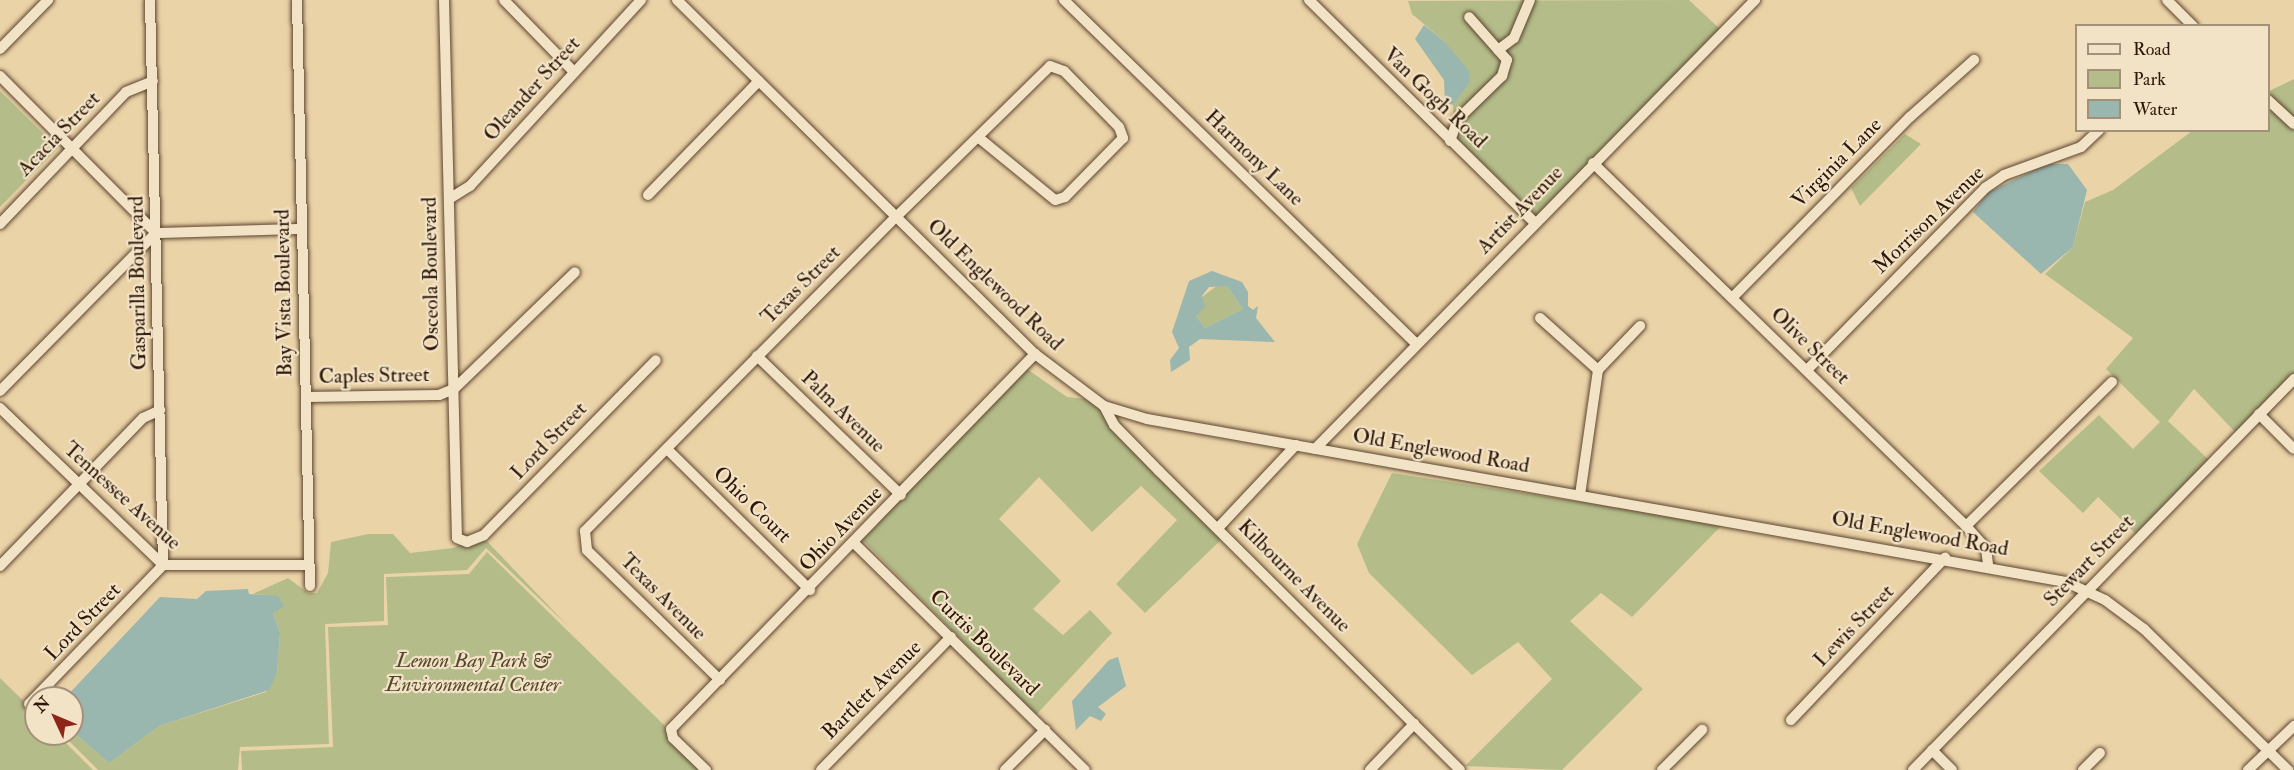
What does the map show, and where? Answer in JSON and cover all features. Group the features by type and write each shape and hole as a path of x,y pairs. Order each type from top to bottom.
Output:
{"street":[{"path":"0,49 48,0"},
{"name":"Gasparilla Boulevard","path":"150,0 163,565"},
{"name":"Bay Vista Boulevard","path":"297,0 310,586"},
{"name":"Osceola Boulevard","path":"444,0 457,533 465,542"},
{"path":"504,0 573,71"},
{"name":"Oleander Street","path":"449,199 470,186 573,71 641,0"},
{"name":"Old Englewood Road","path":"676,0 1035,354 1104,406 1147,419 1988,565 2088,590 2144,629 2288,770"},
{"name":"Harmony Lane","path":"1064,0 1417,344"},
{"name":"Van Gogh Road","path":"1309,0 1535,223"},
{"path":"1498,50 1514,38 1530,0"},
{"name":"Artist Avenue","path":"1315,449 1755,0"},
{"path":"2166,0 2191,24"},
{"path":"1450,141 1465,109 1502,76 1507,60 1469,17"},
{"name":"Virginia Lane","path":"1732,298 1902,125 1974,60"},
{"name":"Texas Street","path":"583,539 585,531 757,356 897,216 978,137 1054,65 1119,127 1123,138 1065,197 1055,201 978,137"},
{"path":"0,76 156,233"},
{"name":"Acacia Street","path":"0,224 126,92 153,81"},
{"path":"648,195 759,81"},
{"path":"2270,102 2294,124"},
{"name":"Morrison Avenue","path":"1807,370 1985,188 2004,175 2081,147 2097,132"},
{"name":"Olive Street","path":"1593,163 1966,526 1986,548 1988,565"},
{"path":"0,391 156,233 301,229"},
{"name":"Caples Street","path":"306,397 439,395 454,389 575,272"},
{"path":"1540,318 1598,370"},
{"path":"1580,495 1598,370 1640,326"},
{"name":"Ohio Avenue","path":"706,770 673,738 671,729 855,544 1035,354"},
{"name":"Palm Avenue","path":"757,356 901,495"},
{"name":"Lord Street","path":"465,542 489,530 656,360"},
{"name":"Stewart Street","path":"1912,770 2294,379"},
{"path":"1966,526 2112,382"},
{"name":"Kilbourne Avenue","path":"1104,406 1114,425 1460,770"},
{"name":"Tennessee Avenue","path":"0,408 163,565 309,565"},
{"path":"0,566 143,418 160,410"},
{"path":"2259,414 2294,449"},
{"path":"1218,528 1296,445"},
{"name":"Ohio Court","path":"667,449 810,590"},
{"name":"Texas Avenue","path":"583,539 587,550 720,681"},
{"name":"Curtis Boulevard","path":"855,544 1085,770"},
{"name":"Lewis Street","path":"1791,720 1945,558"},
{"name":"Lord Street","path":"46,686 163,565"},
{"name":"Bartlett Avenue","path":"821,770 951,638"},
{"path":"1370,770 1414,724"},
{"path":"2248,770 2294,726"},
{"path":"1005,770 1045,730"},
{"path":"1662,770 1702,730"},
{"path":"1932,750 1952,770"},
{"path":"2083,770 2100,753"}],"green space":[{"path":"1689,0 1720,29 1542,221 1454,136 1453,101 1470,82 1445,42 1412,14 1408,1"},
{"path":"2294,79 2294,373 2236,433 2194,389 2168,421 2209,460 2137,535 2098,497 2083,513 2039,471 2099,415 2133,449 2160,422 2106,369 2133,338 2045,274 2073,247 2085,202 2113,190 2191,132 2270,132 2270,91"},
{"path":"0,91 58,148 0,207"},
{"path":"1905,134 1921,144 1860,206 1851,188"},
{"path":"1218,285 1227,286 1243,309 1205,328 1196,316 1202,297"},
{"path":"1027,369 1067,397 1085,399 1102,410 1224,537 1145,613 1116,584 1177,520 1141,486 1092,532 1039,477 999,519 1061,581 1033,609 1063,635 1090,610 1112,633 1036,715 859,536"},
{"path":"1392,473 1723,524 1632,617 1601,593 1570,621 1643,689 1562,770 1465,766 1552,679 1518,642 1472,675 1369,573 1357,544"},
{"path":"368,534 393,534 410,553 453,548 482,536 568,626 486,548 467,570 384,574 384,621 325,624 329,744 240,747 238,770 98,770 74,746 84,746 84,741 109,763 159,726 266,692 277,673 280,633 267,595 253,594 288,578 308,593 317,593 328,573 331,542"},
{"name":"Lemon Bay Park & Environmental Center","path":"487,552 710,770 242,770 241,751 333,747 328,627 388,625 386,577 469,574"},
{"path":"0,678 24,701 24,746 69,746 93,770 0,770"}],"water":[{"path":"1424,25 1445,42 1469,71 1470,82 1453,105 1445,102 1444,80 1415,39"},
{"path":"2047,164 2068,164 2087,190 2073,247 2041,274 1973,212 1989,192"},
{"path":"1212,271 1242,282 1248,292 1248,306 1253,310 1258,306 1256,318 1275,342 1200,339 1189,347 1190,360 1171,372 1170,360 1179,348 1172,332 1189,281","holes":["1227,286 1243,309 1205,328 1196,316 1205,307 1202,296 1209,287"]},
{"path":"248,589 249,594 278,596 284,606 273,613 280,633 277,673 269,690 159,726 109,763 84,741 84,686 76,686 160,597 197,599 206,591"},
{"path":"1118,657 1126,686 1098,707 1106,714 1101,721 1090,716 1076,730 1072,701 1109,660"}]}
